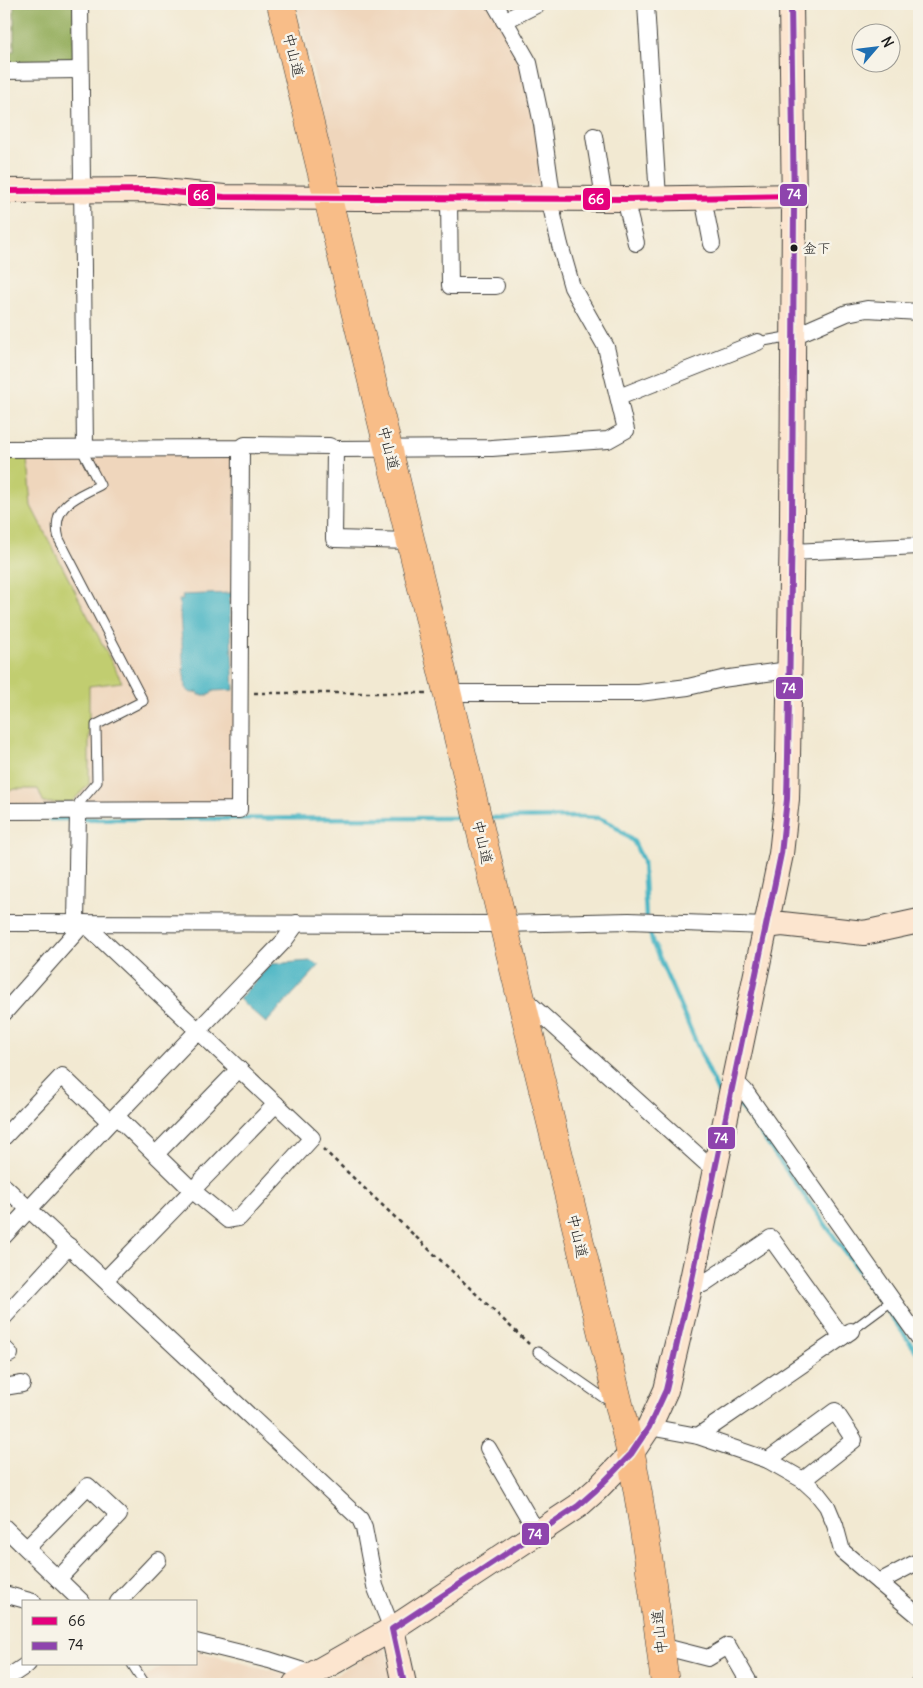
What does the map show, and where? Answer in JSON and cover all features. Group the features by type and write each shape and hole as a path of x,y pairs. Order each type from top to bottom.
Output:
{"highway":[{"name":"中山道","path":"281,4 631,1454 642,1511 665,1684"}],"main road":[{"path":"304,1679 392,1629 578,1506 631,1454 649,1427 666,1390 691,1284 781,854 784,829 788,766 794,336 791,4"},
{"path":"4,191 153,190 224,197 614,199 794,196"},
{"path":"766,926 782,924 864,933 918,923"},
{"path":"392,1629 404,1684"}],"street":[{"path":"80,4 85,448"},
{"path":"4,449 241,448 245,445 329,446 335,449 492,448 608,440 626,430 606,348 572,287 560,245 549,198 551,188 542,124 529,63 495,4"},
{"path":"504,21 538,4"},
{"path":"646,4 658,198"},
{"path":"4,71 80,70"},
{"path":"594,136 614,199 636,243"},
{"path":"449,198 450,286 496,286"},
{"path":"703,198 712,244"},
{"path":"794,336 848,314 866,309 919,312"},
{"path":"619,398 758,342"},
{"path":"4,811 78,816 240,810 241,448"},
{"path":"335,449 334,540 411,541"},
{"path":"792,552 919,546"},
{"path":"448,693 639,693 789,670"},
{"path":"4,1013 80,923 78,816"},
{"path":"4,923 502,924 629,921 766,926"},
{"path":"4,1137 62,1076 156,1154 193,1190 228,1220 239,1218 312,1138 198,1030 80,923"},
{"path":"4,1236 284,941 297,923"},
{"path":"520,996 705,1162 715,1167"},
{"path":"156,1154 239,1069"},
{"path":"731,1093 740,1086 745,1091 919,1338"},
{"path":"105,1280 276,1104"},
{"path":"4,1186 360,1519 364,1528 378,1597 392,1629"},
{"path":"691,1284 703,1284 771,1238 846,1334 698,1436"},
{"path":"4,1317 69,1246"},
{"path":"4,1387 22,1384"},
{"path":"768,1460 835,1411 854,1440 803,1480"},
{"path":"649,1427 698,1436 768,1460 803,1480 827,1506 835,1525 842,1551 919,1616"},
{"path":"488,1448 538,1534"},
{"path":"26,1548 88,1486 119,1515 58,1579"},
{"path":"4,1527 80,1600"},
{"path":"120,1600 158,1560"},
{"path":"879,1582 919,1561"},
{"path":"4,1594 26,1600"},
{"path":"198,1642 270,1660 304,1679"},
{"path":"661,1646 708,1658 728,1646 750,1684"},
{"path":"4,1680 25,1666"}],"lane":[{"path":"758,342 794,336"},
{"path":"78,816 79,803 97,782 96,725 143,701 56,530 56,521 64,506 71,499 100,485 85,456 85,448"},
{"path":"846,1334 893,1300"},
{"path":"538,1352 604,1398 617,1402"},
{"path":"133,1666 145,1684"}],"path":[{"path":"240,693 448,693"},
{"path":"312,1138 538,1352"}],"shaded area":[{"path":"296,4 488,4 523,59 544,181 540,186 342,185"},
{"path":"4,453 233,453 237,459 236,800 231,806 4,807"},
{"path":"385,1646 394,1684 318,1684"},
{"path":"198,1652 285,1674 288,1680 281,1684 148,1684 144,1678 162,1666 198,1666"}],"green space":[{"path":"14,4 74,4 74,67 4,67 4,52 14,51"},
{"path":"4,459 27,459 31,506 122,682 89,686 89,784 71,803 44,803 38,789 15,789 4,793"}],"water":[{"path":"232,593 232,597 229,598 234,690 213,691 210,695 198,695 198,692 191,693 185,688 179,600 183,600 182,595"},
{"path":"311,961 319,966 266,1023 239,999 271,964"}],"waterway":[{"path":"488,818 580,817 599,818 612,824 634,842 643,861 646,918"},
{"path":"50,819 467,818"},
{"path":"648,925 653,944 718,1092 723,1095"},
{"path":"737,1102 919,1355"}],"transit line":[{"name":"74","path":"404,1684 392,1629 578,1506 631,1454 649,1427 666,1390 691,1284 781,854 787,799 792,520 794,207 791,4"},
{"name":"66","path":"4,191 153,190 224,197 359,198 625,199 794,196"}],"place":[{"name":"金下","path":"794,248"}]}
